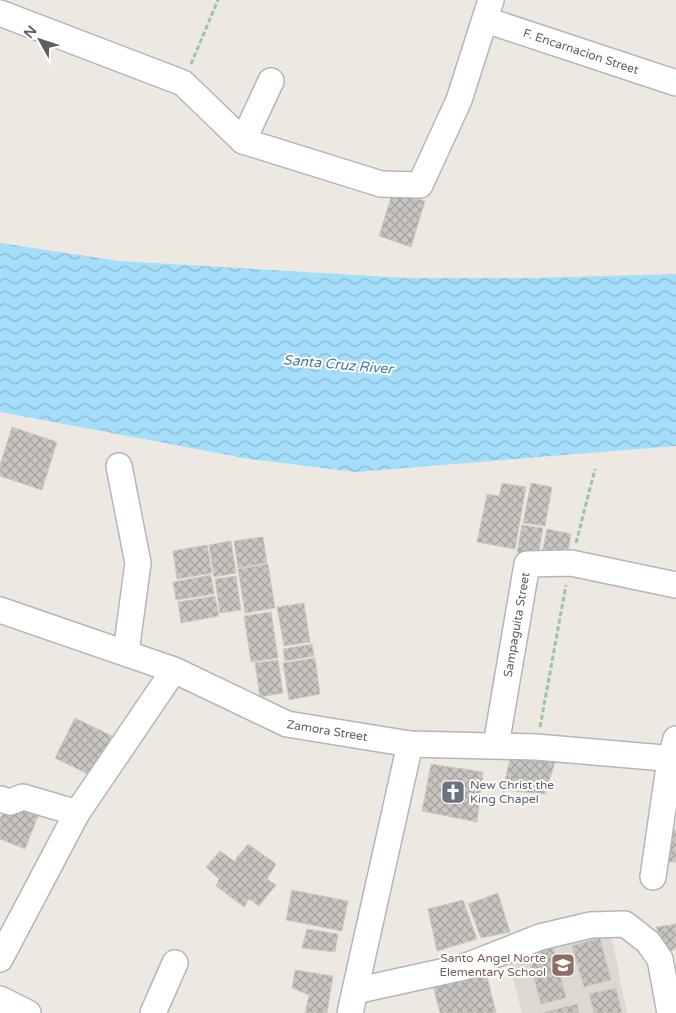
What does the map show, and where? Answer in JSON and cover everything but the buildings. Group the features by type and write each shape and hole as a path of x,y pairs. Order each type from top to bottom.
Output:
{"street":[{"path":"0,13 183,83 243,141 380,184 420,185 459,100 488,10"},
{"name":"F. Encarnacion Street","path":"488,10 676,83"},
{"path":"243,141 271,81"},
{"path":"119,466 138,563 126,652"},
{"name":"Sampaguita Street","path":"496,745 527,564 571,563 676,585"},
{"name":"Zamora Street","path":"0,610 174,670 286,724 410,744 496,745 674,753"},
{"path":"0,959 76,814 174,670"},
{"path":"352,1002 410,744"},
{"path":"653,877 674,753"},
{"path":"0,799 10,802 23,797 76,814"},
{"path":"352,1002 464,967 540,936 592,925 625,924 648,942 660,959 670,1013"},
{"path":"153,1013 175,963"},
{"path":"0,999 28,1013"}],"path":[{"path":"183,83 218,0"},
{"path":"536,747 554,644 571,563 595,468"}],"shaded area":[{"name":"Santo Angel Norte Elementary School","path":"610,929 627,1013 522,1013 508,959"}],"water":[{"name":"Santa Cruz River","path":"0,243 119,261 408,278 532,278 676,274 676,446 355,472 250,459 0,412"}],"place":[{"name":"New Christ the King Chapel","path":"453,792"},
{"name":"Santo Angel Norte Elementary School","path":"563,965"}]}
